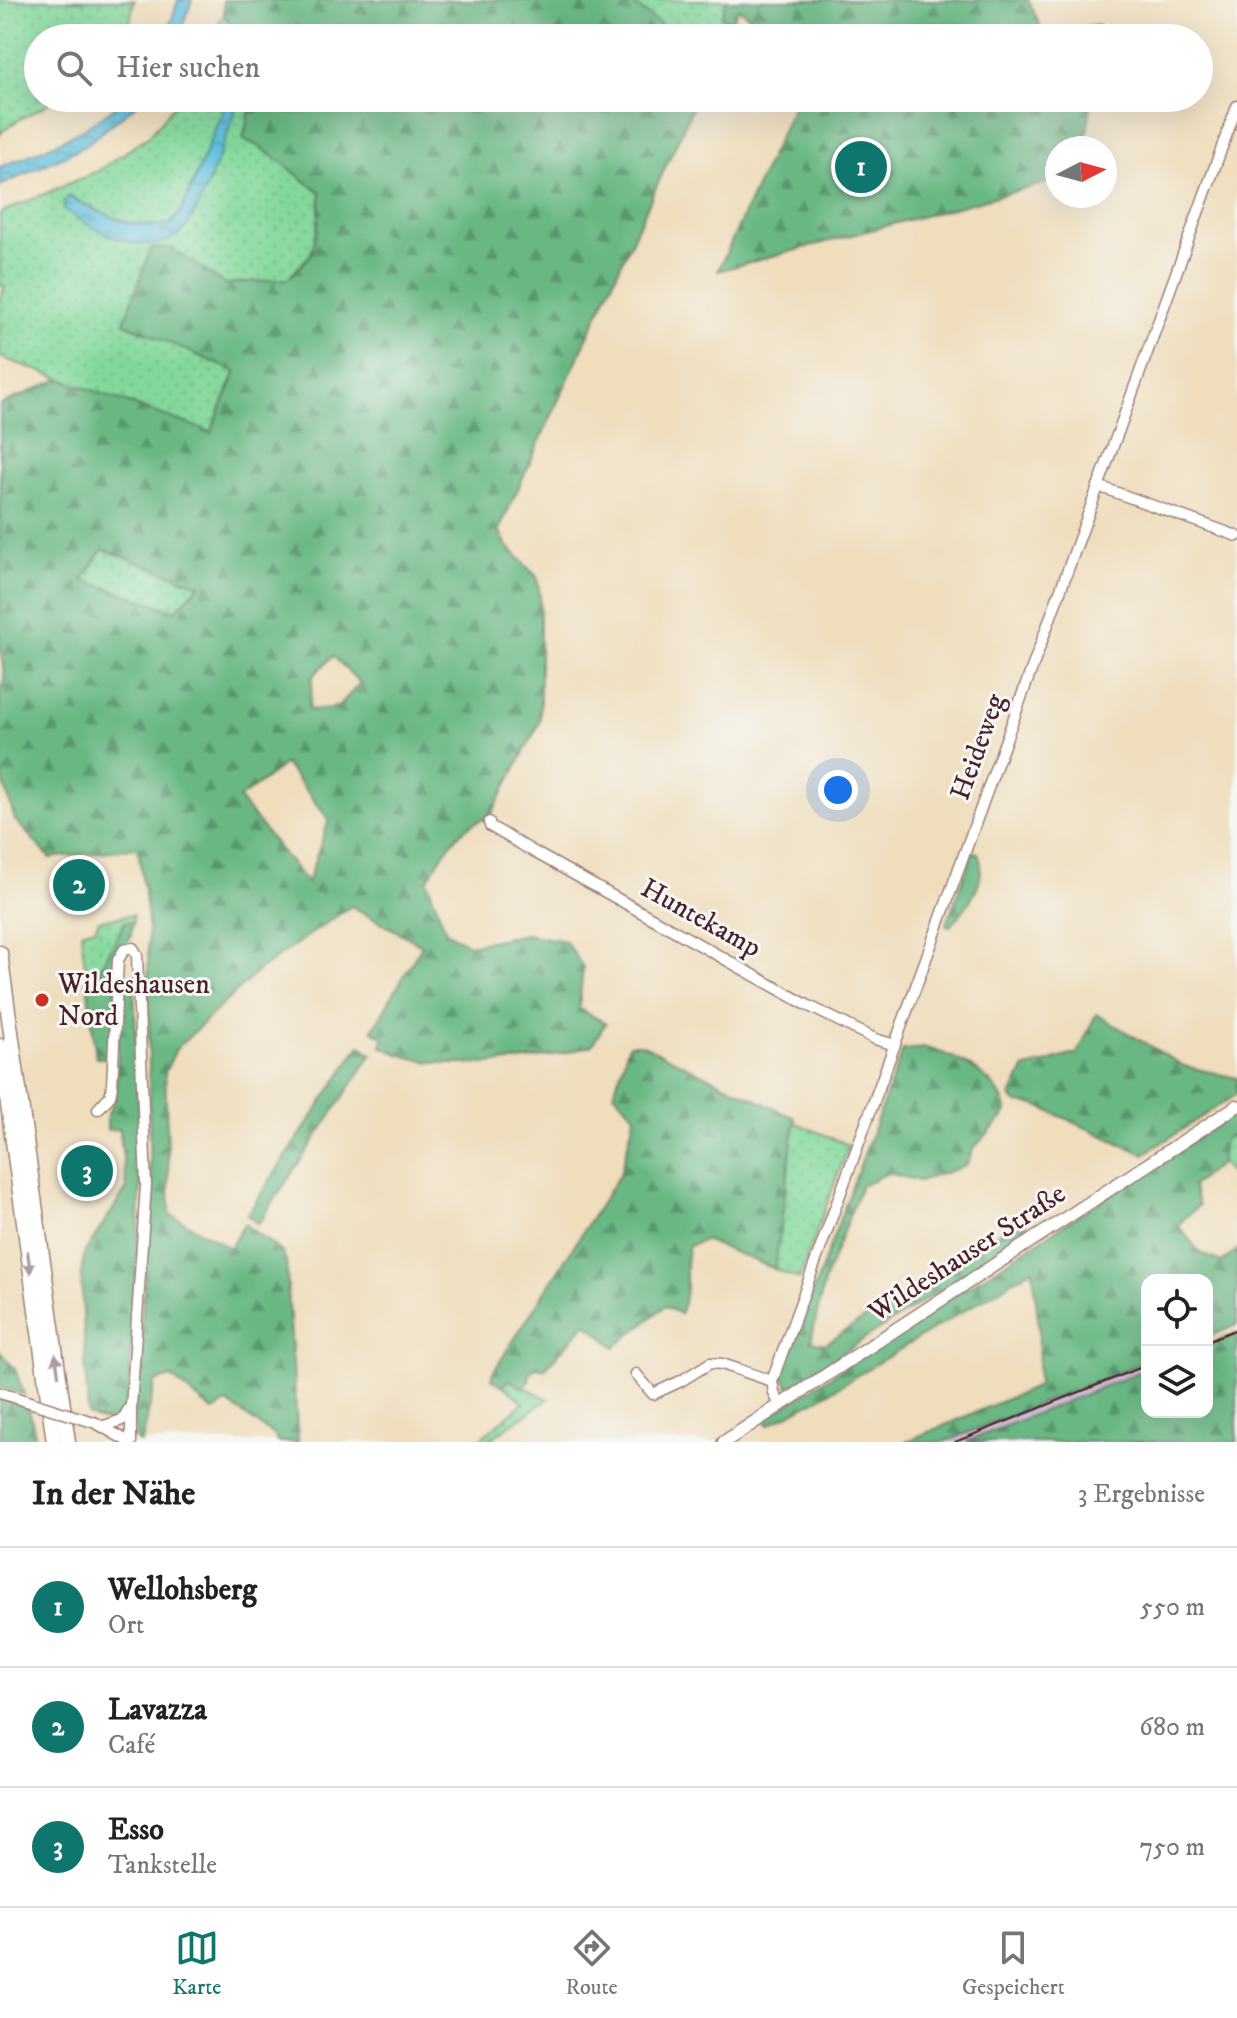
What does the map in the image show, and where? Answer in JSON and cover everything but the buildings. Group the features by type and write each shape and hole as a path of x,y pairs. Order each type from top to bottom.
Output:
{"highway":[{"path":"0,953 68,1442"},
{"path":"0,1046 54,1442"}],"main road":[{"name":"Wildeshauser Straße","path":"724,1442 1237,1106"}],"street":[{"name":"Heideweg","path":"772,1381 1237,106"},
{"path":"1098,486 1237,536"},
{"name":"Huntekamp","path":"489,822 490,826 534,852 807,1005 875,1039 895,1045"},
{"path":"0,1393 100,1424 130,1442 146,1185 137,955 133,948 124,950 118,960 112,1086 110,1096 98,1109"},
{"path":"636,1374 653,1394 710,1363 722,1364 772,1381 780,1405"},
{"path":"100,1424 122,1420 131,1407"}],"shaded area":[{"path":"1141,1363 1141,1371 966,1442 944,1442"}],"green space":[{"path":"0,0 134,0 130,24 24,24 24,112 33,112 0,134"},
{"path":"223,0 628,0 660,24 232,24 224,15"},
{"path":"628,0 727,0 722,17 730,24 660,24"},
{"path":"727,0 1028,0 1039,24 762,24 738,9 731,22 721,17"},
{"path":"224,15 232,24 218,24"},
{"path":"169,112 222,112 183,208 171,224 130,223 70,197 64,209 178,235 194,214 235,112 250,112 243,139 264,150 321,192 318,227 311,254 288,279 225,284 171,248 236,372 211,433 0,357 0,298 5,286 0,285 0,213 98,171 149,136"},
{"path":"250,112 691,112 499,530 507,546 537,577 540,596 540,722 490,817 478,821 460,834 445,851 427,881 446,931 469,945 525,934 565,941 583,967 579,1009 606,1023 592,1045 514,1062 457,1064 429,1061 381,1046 384,1038 372,1031 422,945 351,906 259,970 176,1049 165,1072 170,1214 230,1248 244,1224 281,1251 286,1262 298,1442 277,1442 275,1436 227,1403 213,1411 171,1377 155,1382 142,1442 137,1442 134,1421 150,1210 148,920 138,848 50,858 15,820 0,771 0,687 5,685 0,642 0,405 60,379 211,432 236,372 124,323 151,248 171,248 225,284 288,279 311,254 318,227 321,192 264,150 243,139","holes":["103,549 200,585 175,611 83,580","333,656 360,683 338,707 309,710 313,676","285,764 329,820 307,883 239,799"]},
{"path":"791,112 1090,112 1086,136 1045,136 1045,183 718,271"},
{"path":"103,549 200,585 175,611 82,580"},
{"path":"973,852 978,853 981,863 979,883 963,911 949,927 946,925"},
{"path":"133,915 133,922 125,922 100,970 86,974 81,932 95,928 99,920"},
{"path":"125,922 133,922 130,938 118,952 110,1058 96,1058 86,974 100,970"},
{"path":"121,981 134,986 141,1183 128,1402 116,1418 107,1421 88,1415 81,1274 85,1252 127,1188 119,1129 107,1130 107,1117 116,1095"},
{"path":"1096,1014 1184,1066 1237,1078 1237,1094 1144,1154 1036,1105 1017,1103 1011,1097 1024,1069 1078,1053"},
{"path":"629,1044 641,1044 795,1118 775,1269 704,1240 689,1246 684,1304 680,1314 665,1306 615,1347 586,1323 544,1370 536,1368 530,1372 529,1381 523,1388 510,1380 503,1386 492,1379 492,1374 621,1172 635,1115 614,1093"},
{"path":"360,1045 372,1054 258,1224 247,1215"},
{"path":"927,1048 964,1063 987,1079 996,1089 1007,1113 973,1149 966,1166 919,1181 888,1173 861,1185 824,1282 811,1341 825,1344 1008,1227 1027,1224 1029,1233 789,1387 782,1375 903,1050"},
{"path":"1237,1112 1237,1134 1224,1139 1221,1163 1192,1186 1199,1205 1178,1225 1200,1253 1222,1262 1237,1250 1237,1325 1213,1335 1213,1274 1141,1274 1141,1363 944,1442 905,1442 1038,1386 1039,1328 1033,1269 818,1399 768,1425 765,1419"},
{"path":"794,1122 849,1145 799,1279 775,1269"},
{"path":"1237,1134 1237,1181 1221,1163 1224,1139"},
{"path":"1237,1333 1237,1442 966,1442 1141,1371 1141,1418 1213,1418 1213,1343"},
{"path":"0,1352 15,1369 24,1394 0,1388"},
{"path":"510,1379 548,1399 486,1442 477,1442 524,1402 503,1386"},
{"path":"0,1397 29,1409 37,1442 0,1442"}],"water":[{"path":"178,0 192,0 183,24 170,24"},
{"path":"108,112 127,112 83,147 0,186 0,167 49,146"},
{"path":"222,112 235,112 202,197 186,227 178,235 164,242 134,243 89,225 64,209 64,202 69,197 131,223 157,226 171,224 183,208"}],"waterway":[{"path":"0,679 1,684"}],"railway":[{"path":"1213,1339 1237,1329"},
{"path":"955,1442 1141,1367"}],"place":[{"name":"Wellohsberg","path":"861,167"},
{"name":"Lavazza","path":"79,885"},
{"name":"Wildeshausen Nord","path":"42,1000"},
{"name":"Esso","path":"87,1171"}]}
